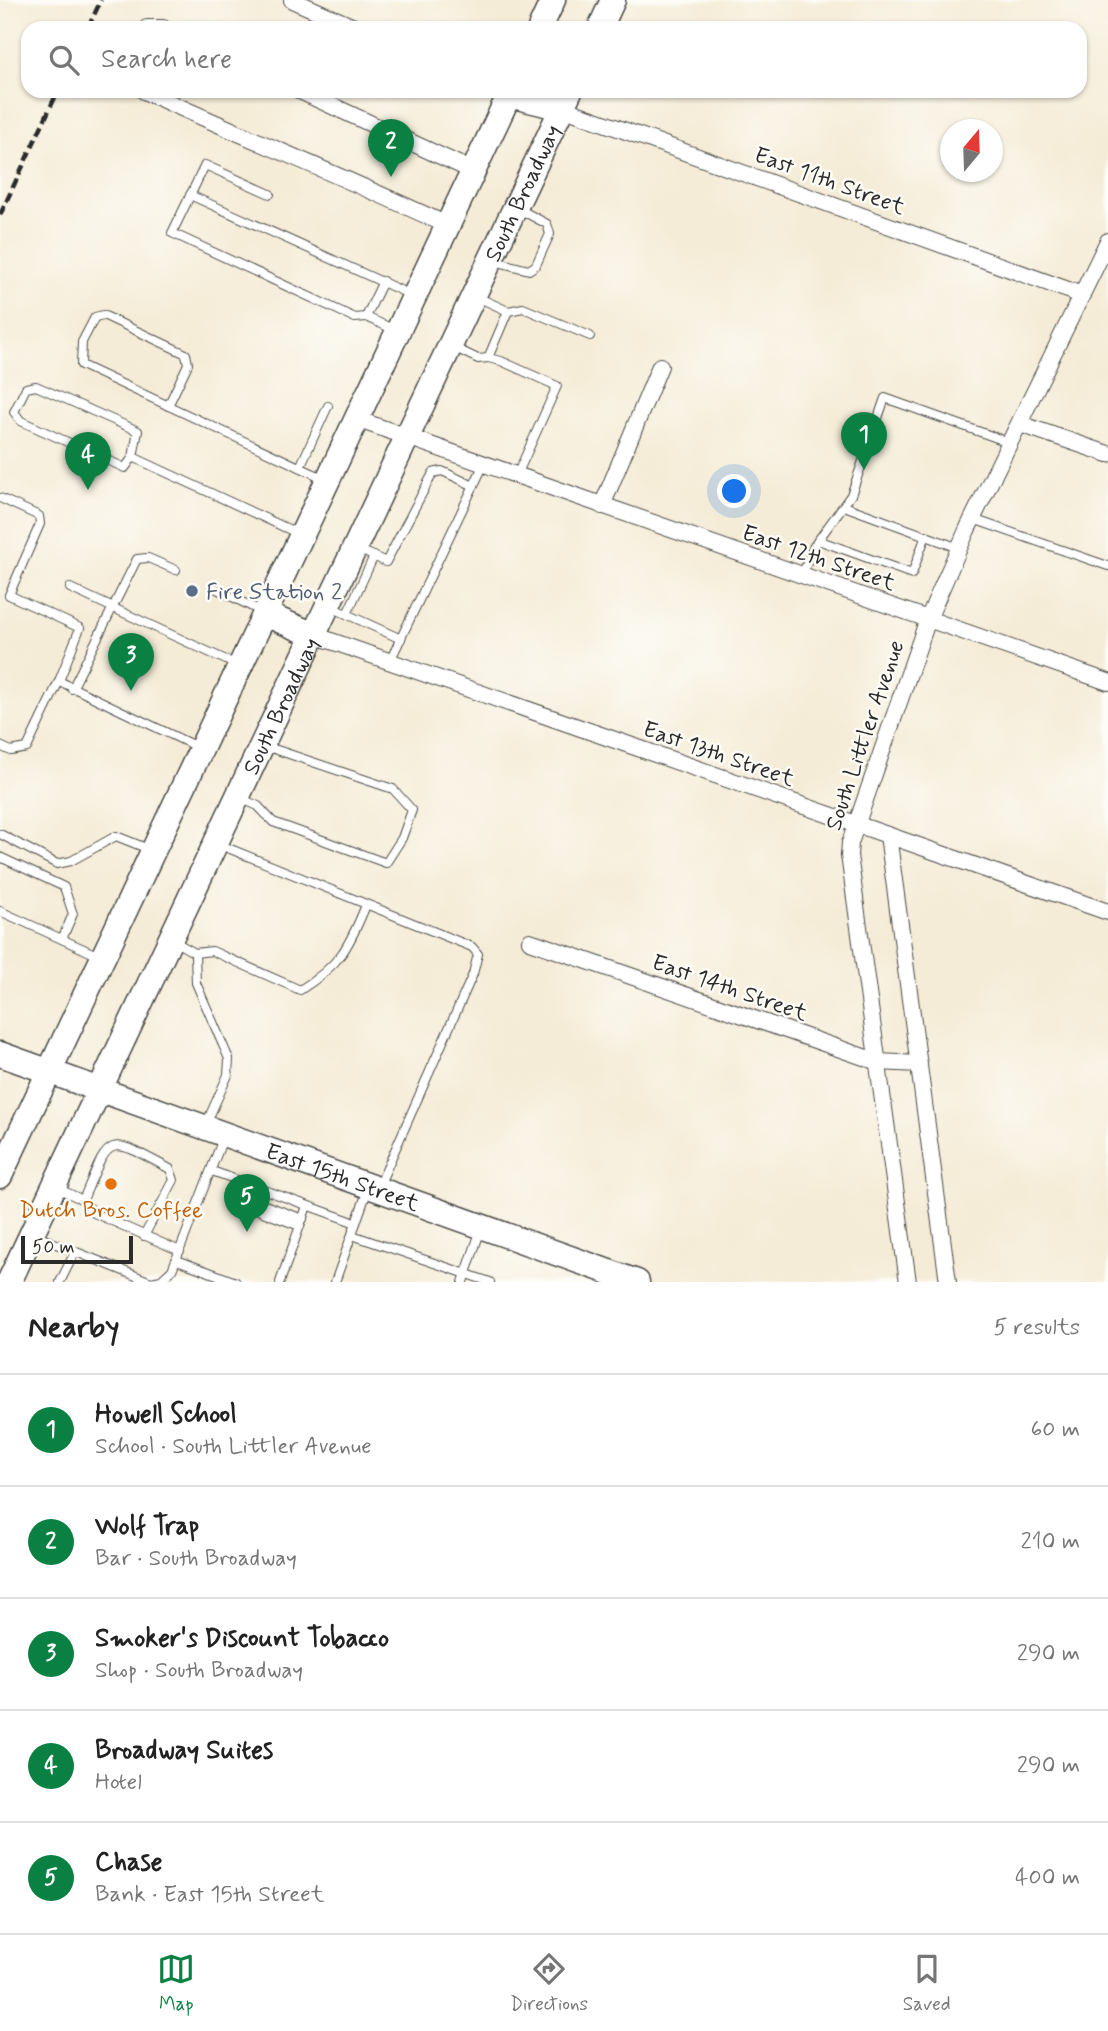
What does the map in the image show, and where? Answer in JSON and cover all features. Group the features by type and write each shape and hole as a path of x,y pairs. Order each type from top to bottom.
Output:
{"main road":[{"path":"543,21 553,0"},
{"path":"603,21 613,0"},
{"path":"0,1176 473,171 504,98"},
{"name":"South Broadway","path":"9,1282 98,1088 314,635 338,610 365,552 408,438 566,100"},
{"path":"265,614 314,635"},
{"name":"East 15th Street","path":"0,1054 637,1282"}],"street":[{"path":"292,0 340,21"},
{"path":"159,98 266,147 330,170 447,225"},
{"path":"315,98 473,171"},
{"name":"East 11th Street","path":"566,100 1082,295"},
{"name":"South Littler Avenue","path":"908,1282 849,855 856,825 928,619 973,519 1108,241"},
{"path":"603,506 660,366"},
{"name":"East 12th Street","path":"356,419 1108,682"},
{"path":"1020,424 1108,454"},
{"name":"East 13th Street","path":"314,635 1108,912"},
{"path":"888,835 948,1282"},
{"name":"East 14th Street","path":"530,941 878,1062 919,1064"}],"lane":[{"path":"270,194 205,165 172,233 355,318 366,317 397,331"},
{"path":"190,195 414,296"},
{"path":"491,260 529,270 536,265 550,234 547,224 516,207"},
{"path":"366,317 383,281"},
{"path":"474,296 509,312 523,308 590,336"},
{"path":"488,359 509,312"},
{"path":"167,406 188,363 186,354 103,315 94,317 82,342 81,366 167,406 328,480"},
{"path":"451,346 478,359 501,360 556,386 517,476"},
{"path":"36,386 138,431 133,457 125,468 21,421 14,412 26,388 36,386"},
{"path":"802,575 818,541 851,495 885,398 1011,443"},
{"path":"300,467 328,406"},
{"path":"133,457 302,535"},
{"path":"390,662 484,464"},
{"path":"365,552 386,562 433,473 442,471 474,486"},
{"path":"0,498 39,516 40,524 9,595 80,628 59,681 27,748 11,751 0,746"},
{"path":"844,506 960,548"},
{"path":"973,519 1108,566"},
{"path":"818,541 912,574 926,535"},
{"path":"72,689 136,559 148,558 176,570"},
{"path":"70,588 239,666"},
{"path":"215,588 265,614"},
{"path":"338,610 401,639"},
{"path":"59,681 201,749"},
{"path":"237,796 258,806 273,822 386,863 410,822 412,810 393,789 262,745"},
{"path":"0,834 57,864 71,862 116,836 153,851"},
{"path":"215,842 472,947 478,954 473,974 356,1223 335,1282"},
{"path":"0,857 64,887 73,914 62,939"},
{"path":"169,939 195,953 212,951 300,990 318,978 349,948 366,905"},
{"path":"0,911 102,958"},
{"path":"31,1234 151,1282 161,1280 173,1270 212,1171 216,1096 228,1075 229,1059 196,983 195,953"},
{"path":"83,1200 106,1150 116,1144 170,1169 174,1180 144,1236"},
{"path":"212,1171 242,1187 356,1223"},
{"path":"53,1186 83,1200 94,1213 236,1282"},
{"path":"242,1187 251,1204"},
{"path":"280,1282 307,1206"},
{"path":"261,1208 302,1222"},
{"path":"464,1278 482,1226"},
{"path":"352,1235 464,1278 489,1282"},
{"path":"60,1282 75,1252"}],"railway":[{"path":"91,21 101,0"},
{"path":"0,215 55,98"}],"place":[{"name":"Wolf Trap","path":"391,177"},
{"name":"Howell School","path":"864,470"},
{"name":"Broadway Suites","path":"88,490"},
{"name":"Fire Station 2","path":"192,591"},
{"name":"Smoker's Discount Tobacco","path":"131,691"},
{"name":"Dutch Bros. Coffee","path":"111,1184"},
{"name":"Chase","path":"247,1232"}]}
